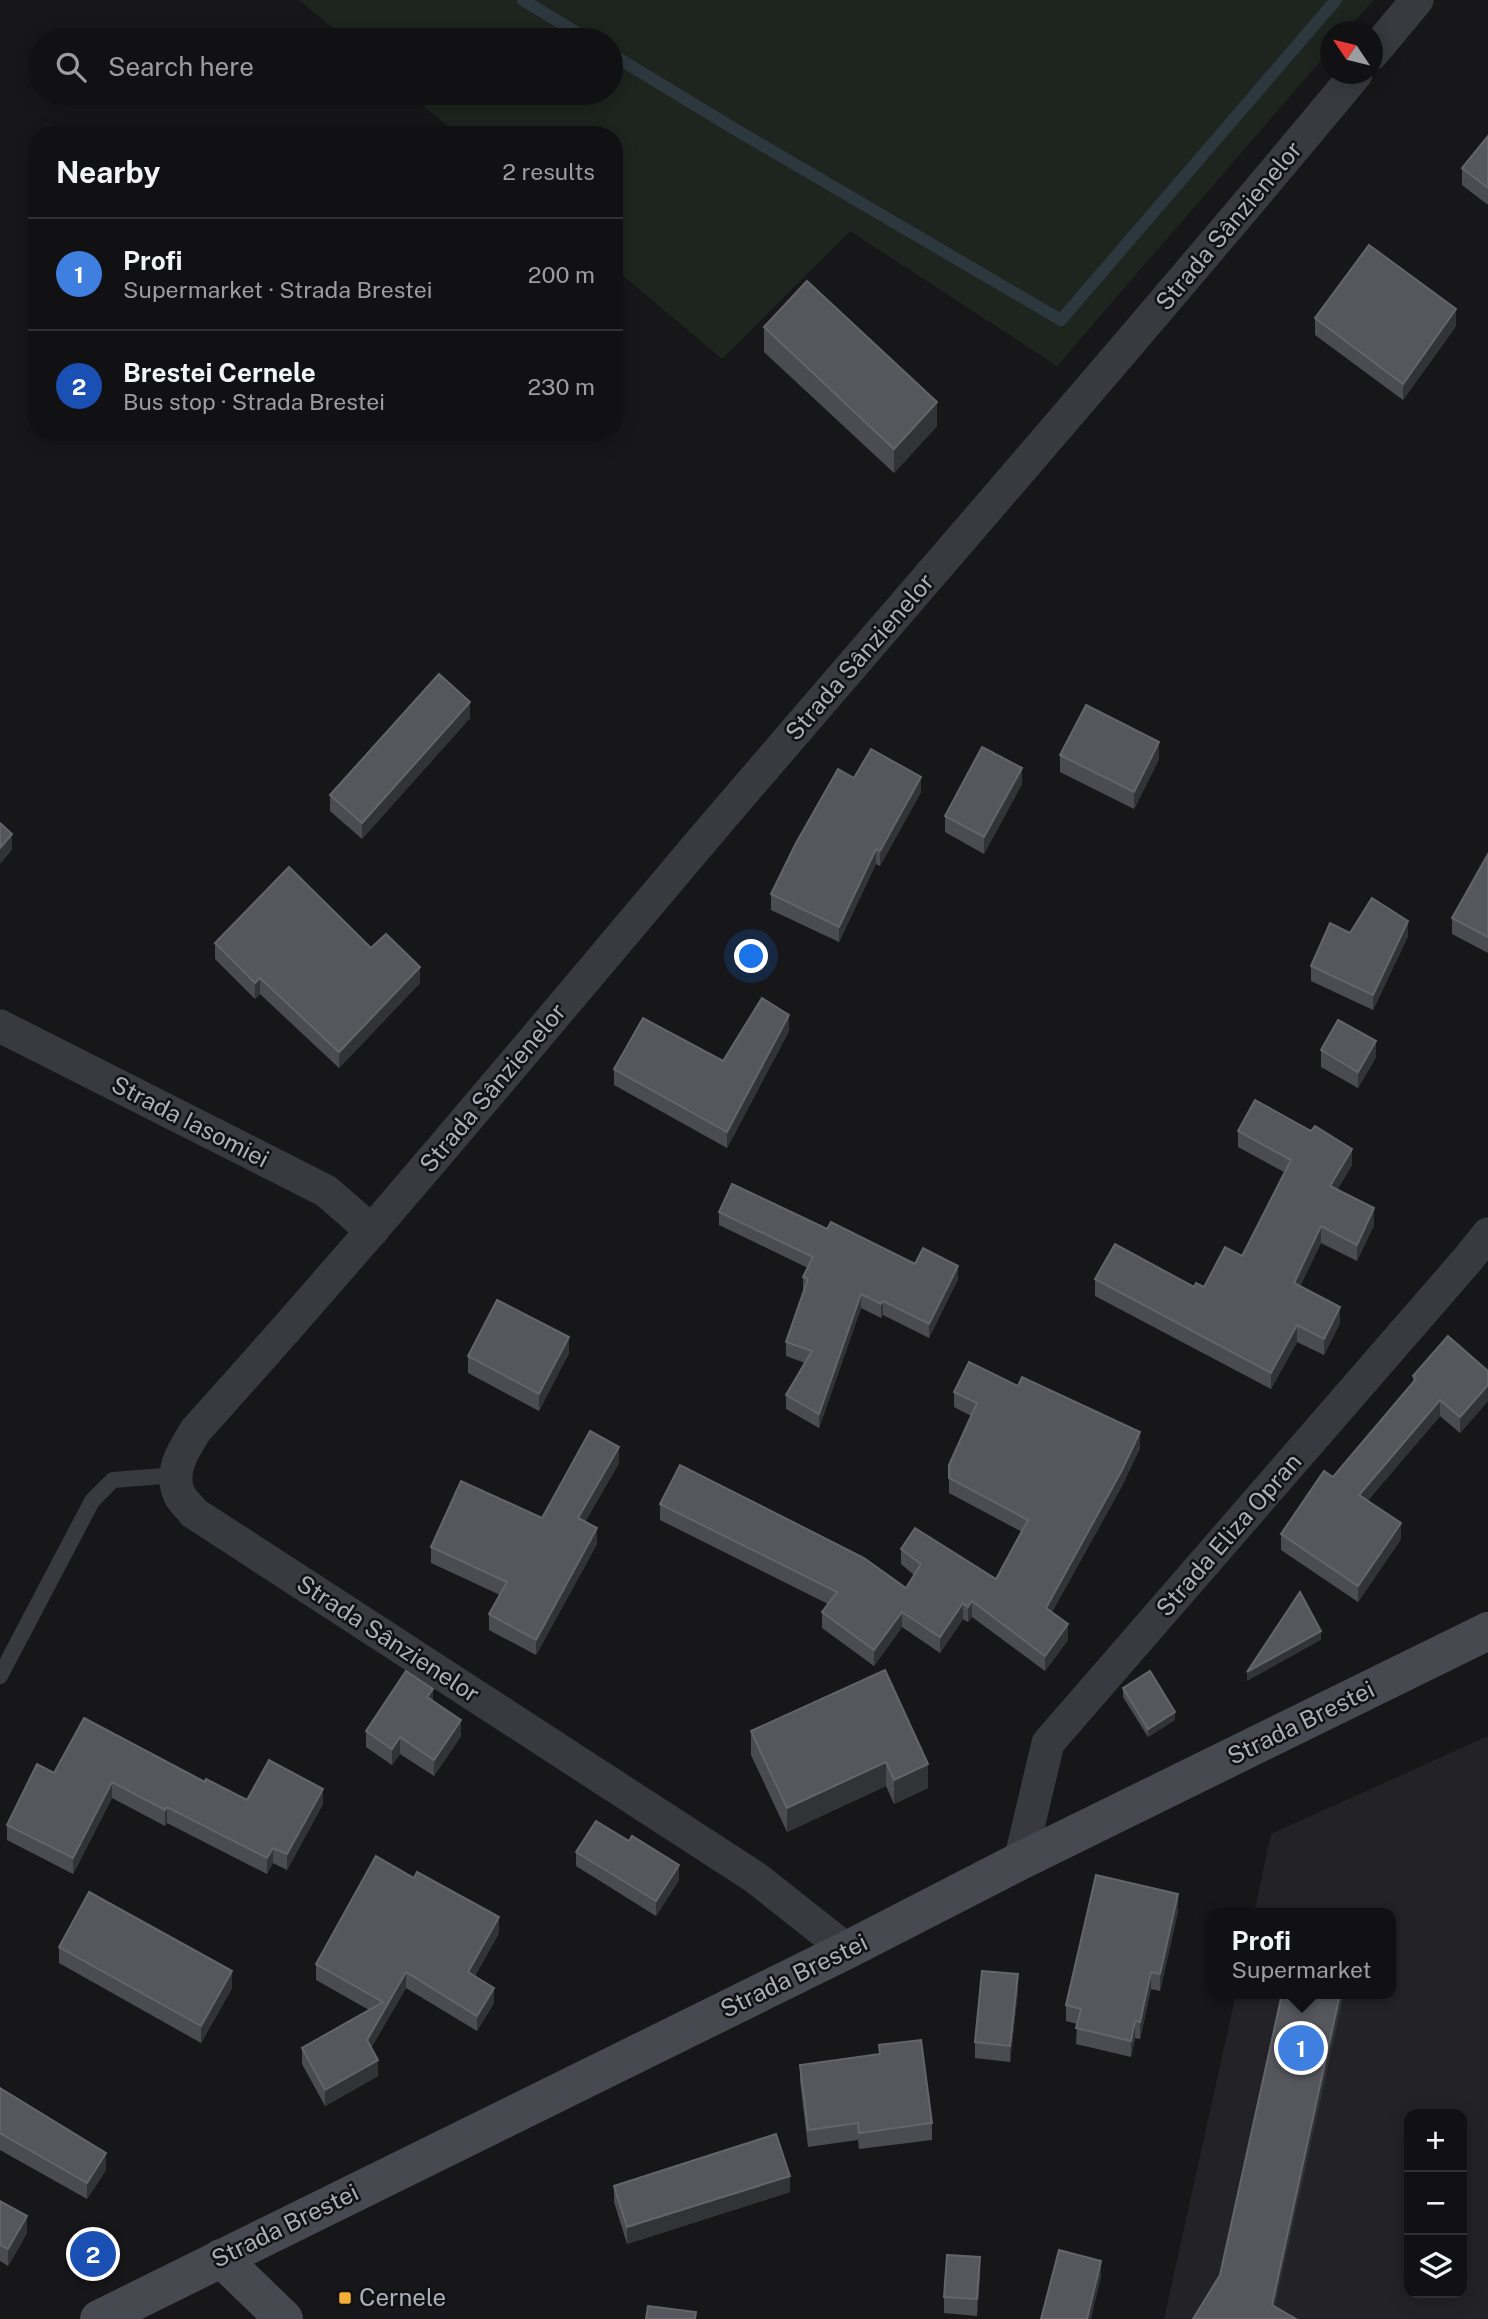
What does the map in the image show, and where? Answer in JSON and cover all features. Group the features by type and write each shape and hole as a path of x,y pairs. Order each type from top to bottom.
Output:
{"main road":[{"name":"Strada Brestei","path":"99,2319 1488,1631"},
{"path":"220,2258 284,2319"}],"street":[{"path":"1383,42 1417,0"},
{"name":"Strada Sânzienelor","path":"847,1950 756,1878 194,1513 180,1495 175,1475 183,1452 197,1430 372,1231 1348,84"},
{"name":"Strada Iasomiei","path":"0,1026 326,1191 372,1231"},
{"name":"Strada Eliza Opran","path":"1020,1861 1048,1742 1488,1234"}],"lane":[{"path":"0,1676 92,1501 113,1480 175,1475"}],"shaded area":[{"path":"299,0 1374,0 1355,21 1320,21 1320,62 1057,366 850,231 722,359 623,276 623,126 447,126 422,105 623,105 623,28 333,28"},
{"path":"1488,1736 1488,2319 1164,2319 1235,1999 1396,1999 1396,1908 1255,1908 1271,1834"}],"building":[{"path":"1488,136 1488,188 1462,168"},
{"path":"1369,245 1456,309 1403,384 1315,318"},
{"path":"807,281 937,402 894,449 764,327"},
{"path":"439,674 470,702 362,823 330,795"},
{"path":"1086,705 1159,742 1134,792 1060,755"},
{"path":"982,747 1022,768 984,837 945,816"},
{"path":"871,749 921,777 880,851 876,849 839,927 771,894 838,769 854,778"},
{"path":"0,823 12,834 0,848"},
{"path":"1488,854 1488,937 1452,918"},
{"path":"289,867 371,948 386,934 420,967 339,1052 260,978 255,983 215,943"},
{"path":"1372,898 1408,921 1373,995 1311,966 1330,923 1350,933"},
{"path":"762,998 789,1015 727,1132 614,1069 643,1018 723,1061"},
{"path":"1338,1020 1376,1041 1358,1072 1321,1050"},
{"path":"1255,1100 1311,1131 1315,1126 1352,1149 1330,1186 1374,1208 1357,1245 1321,1226 1294,1283 1340,1307 1324,1339 1297,1325 1271,1373 1095,1279 1115,1244 1194,1287 1196,1283 1204,1287 1225,1247 1242,1256 1291,1160 1238,1131"},
{"path":"732,1184 827,1229 831,1222 915,1264 923,1248 958,1266 929,1324 883,1301 881,1304 861,1294 819,1414 786,1395 812,1351 786,1342 808,1279 803,1277 813,1257 719,1212"},
{"path":"497,1300 569,1337 539,1394 468,1356"},
{"path":"1448,1336 1488,1371 1488,1385 1460,1417 1440,1400 1359,1495 1401,1523 1358,1586 1281,1534 1324,1471 1333,1477 1416,1379 1413,1376"},
{"path":"969,1362 1018,1386 1022,1377 1140,1432 1046,1608 1068,1624 1045,1656 972,1601 968,1607 963,1603 940,1637 902,1612 874,1650 822,1612 837,1592 660,1504 680,1465 864,1558 906,1588 921,1564 901,1549 915,1528 996,1579 1028,1520 949,1478 949,1465 977,1403 954,1392"},
{"path":"590,1431 619,1447 578,1518 597,1528 536,1640 489,1614 507,1582 431,1547 461,1481 542,1518"},
{"path":"1300,1592 1321,1631 1247,1672"},
{"path":"885,1670 928,1764 894,1780 886,1762 787,1808 751,1731"},
{"path":"406,1671 433,1689 427,1697 461,1720 434,1760 400,1737 392,1749 366,1731"},
{"path":"1150,1671 1175,1712 1148,1729 1123,1688"},
{"path":"84,1718 205,1782 206,1779 247,1800 269,1760 323,1789 287,1854 273,1848 267,1858 112,1782 73,1858 7,1825 37,1764 54,1773"},
{"path":"596,1821 629,1841 632,1836 679,1865 656,1901 576,1852"},
{"path":"376,1856 414,1878 417,1872 499,1917 468,1972 494,1988 477,2016 406,1972 367,2040 378,2060 325,2090 302,2048 383,2002 316,1964"},
{"path":"1096,1875 1178,1894 1160,1974 1151,1972 1140,2022 1135,2021 1131,2041 1076,2028 1081,2009 1066,2005"},
{"path":"89,1892 232,1971 201,2026 59,1947"},
{"path":"982,1971 1018,1974 1010,2046 975,2042"},
{"path":"1281,1999 1339,1999 1272,2305 1296,2319 1193,2319 1220,2275"},
{"path":"921,2040 932,2123 859,2133 858,2123 808,2130 800,2065 880,2054 879,2045"},
{"path":"0,2088 106,2153 87,2183 0,2133"},
{"path":"776,2134 790,2176 627,2227 614,2186"},
{"path":"0,2201 27,2216 8,2249 0,2245"},
{"path":"1059,2250 1101,2261 1087,2319 1041,2319"},
{"path":"947,2255 980,2257 977,2299 944,2297"},
{"path":"648,2306 696,2312 695,2319 646,2319"}],"waterway":[{"path":"523,0 569,28"},
{"path":"623,61 1061,320 1336,0"}],"place":[{"name":"Profi","path":"1301,2048"},
{"name":"Brestei Cernele","path":"93,2254"},
{"name":"Cernele","path":"345,2298"}]}
